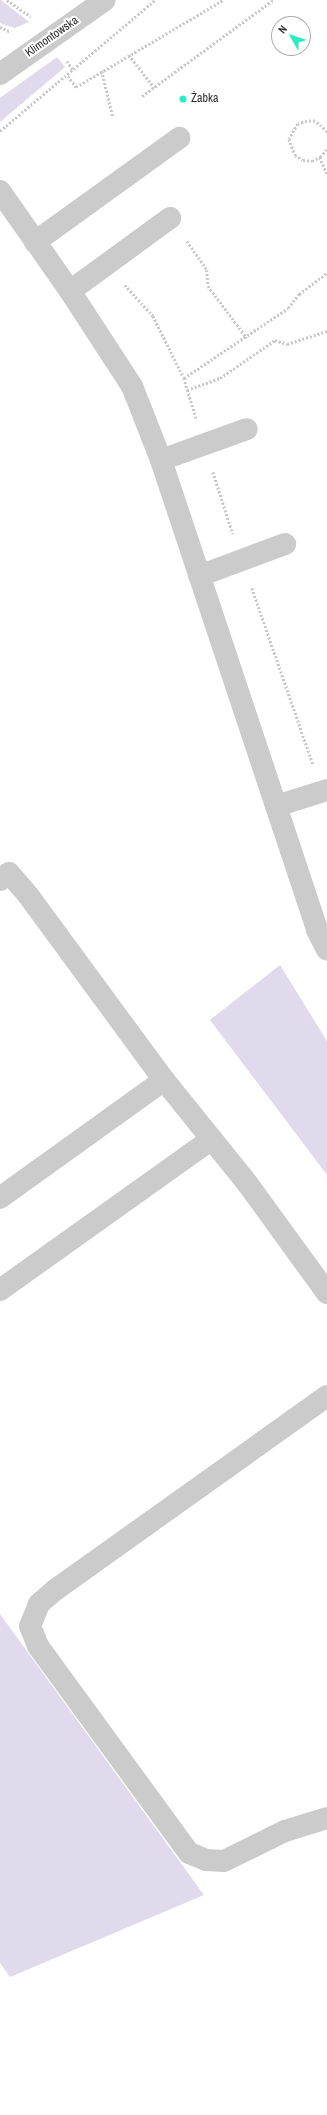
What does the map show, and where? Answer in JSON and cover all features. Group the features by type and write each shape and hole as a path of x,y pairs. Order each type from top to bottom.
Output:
{"street":[{"name":"Klimontowska","path":"1,72 105,0"},
{"path":"35,242 179,138"},
{"path":"0,192 70,291 132,386 161,460 317,930 327,950"},
{"path":"70,291 108,265 170,218"},
{"path":"161,460 247,429"},
{"path":"199,576 285,544"},
{"path":"276,806 324,790"},
{"path":"3,872 28,895 164,1080 210,1140 247,1183 327,1293"},
{"path":"0,1198 164,1080"},
{"path":"0,1290 210,1140"},
{"path":"327,1396 55,1590 39,1604 30,1626 38,1646 189,1853 206,1860 224,1861 285,1831 327,1818"}],"path":[{"path":"7,0 37,22"},
{"path":"0,132 68,76 155,0"},
{"path":"68,76 76,87 222,0"},
{"path":"142,96 273,0"},
{"path":"129,55 154,87"},
{"path":"102,71 113,117"},
{"path":"327,132 315,121 307,121 298,124 289,139 295,155 312,161 320,157 327,149"},
{"path":"320,157 327,174"},
{"path":"170,218 207,270 208,286 246,338"},
{"path":"108,265 153,316 184,378 204,445 242,560 324,790"},
{"path":"184,378 246,338 288,308 299,294 327,274"},
{"path":"187,390 220,378 275,340 287,344 327,331"}],"shaded area":[{"path":"0,0 29,22 15,28 2,24 0,22"},
{"path":"57,57 65,67 0,122 0,98"},
{"path":"280,965 327,1041 327,1175 210,1020"},
{"path":"0,1614 204,1895 10,1977 0,1963"}],"place":[{"name":"Żabka","path":"183,99"}]}
